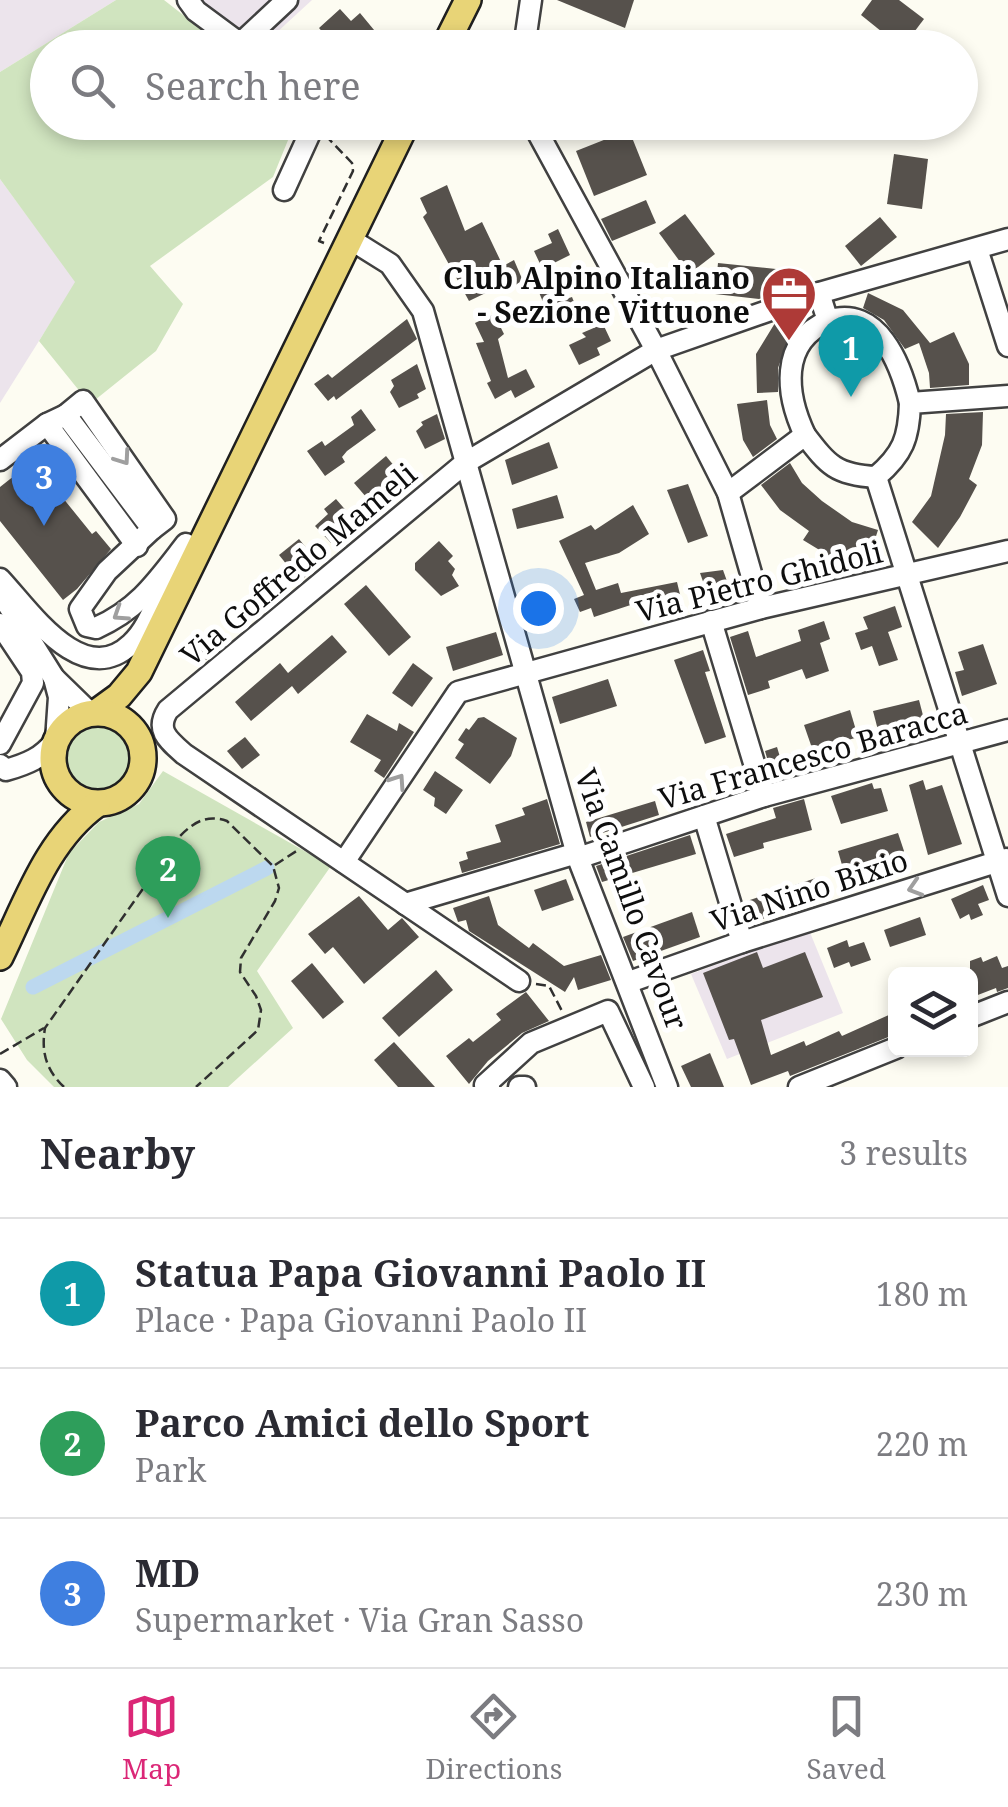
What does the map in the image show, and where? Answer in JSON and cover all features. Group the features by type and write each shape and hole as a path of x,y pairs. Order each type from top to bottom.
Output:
{"main road":[{"path":"453,30 468,0"},
{"path":"0,956 56,842 62,816 53,765 56,740 76,718 119,696 139,672 399,140"},
{"path":"56,777 73,796 97,804 111,802 134,787 144,761 134,707 139,672"},
{"path":"94,712 120,718 137,735"},
{"path":"56,842 76,819 97,804"}],"street":[{"path":"188,0 222,30"},
{"path":"259,30 288,0"},
{"path":"527,30 531,0"},
{"path":"284,190 311,140"},
{"path":"542,140 656,350 728,493 762,608"},
{"name":"Via Goffredo Mameli","path":"313,841 166,738 161,720 168,710 466,463 656,350 819,293 1008,240"},
{"name":"Via Camillo Cavour","path":"348,244 390,264 423,312 577,855 667,1087"},
{"path":"977,249 1008,346"},
{"path":"819,293 828,322"},
{"path":"841,317 858,320 878,333 896,355 910,403 909,426 898,459 876,477 851,476 828,464 793,410 788,384 797,348 818,326 841,317"},
{"path":"910,403 1008,396"},
{"path":"57,420 152,529 90,591 80,609 87,626 96,628 123,616 148,592 236,470"},
{"path":"0,460 57,420"},
{"path":"57,420 136,546"},
{"path":"728,493 805,434"},
{"path":"876,477 958,744 1002,860 1008,896"},
{"path":"0,580 78,656 107,656 131,644 142,630 186,544"},
{"name":"Via Pietro Ghidoli","path":"344,862 458,692 711,621 1008,551"},
{"path":"0,591 54,678 59,697 56,740 45,754 3,767"},
{"path":"711,621 764,796"},
{"path":"0,624 32,672 33,684 0,744"},
{"path":"54,678 94,712"},
{"name":"Via Francesco Baracca","path":"404,904 764,796 1008,730"},
{"path":"704,816 742,942"},
{"path":"313,841 519,981"},
{"name":"Via Nino Bixio","path":"629,982 1002,860"},
{"path":"978,1014 1008,1002"},
{"path":"489,1087 485,1085 531,1043 608,1011 644,1087"},
{"path":"799,1087 888,1051"},
{"path":"0,1080 6,1087"}],"path":[{"path":"331,140 352,163 353,171 319,241 348,244"},
{"path":"0,1054 45,1028 158,865 190,826 211,818 227,820 274,866 278,894 240,966 258,1002 260,1025 255,1035 196,1087"},
{"path":"274,866 313,841"},
{"path":"519,981 549,986 567,1024"},
{"path":"45,1028 44,1055 64,1087"}],"shaded area":[{"path":"0,0 116,0 68,30 30,30 30,53 0,72"},
{"path":"202,0 312,0 279,30 238,30"},
{"path":"0,179 76,282 0,403"},
{"path":"809,930 843,1013 727,1059 691,974"}],"green space":[{"path":"116,0 164,0 202,30 68,30"},
{"path":"30,53 30,140 288,140 273,177 150,266 183,304 156,351 90,404 39,341 75,282 0,179 0,72"},
{"path":"99,724 112,726 123,734 131,745 131,771 123,782 112,790 99,792 86,790 75,782 67,771 65,758 67,745 75,734 86,726"},
{"path":"163,771 331,866 257,971 293,1028 228,1087 54,1087 27,1060 1,1019 69,853 99,822 139,804"}],"building":[{"path":"557,0 634,0 625,28"},
{"path":"872,0 899,0 924,19 916,30 880,30 861,15"},
{"path":"340,9 351,21 360,13 374,30 321,30"},
{"path":"604,140 633,140 647,175 594,196 576,151"},
{"path":"894,154 928,159 922,209 887,204"},
{"path":"447,185 465,231 482,222 503,266 514,260 523,281 500,293 496,288 469,301 423,217 427,213 420,198"},
{"path":"646,200 656,223 612,241 601,219"},
{"path":"685,214 715,254 689,274 659,233"},
{"path":"880,217 897,237 861,266 845,246"},
{"path":"558,229 570,255 552,264 566,299 572,297 580,317 558,326 538,290 550,285 534,251 552,243 548,234"},
{"path":"718,263 776,269 773,294 759,299 715,294"},
{"path":"868,293 903,310 930,343 954,332 969,364 969,385 930,388 919,343 905,349 884,320 863,308"},
{"path":"494,314 504,334 498,339 508,378 526,369 535,387 515,398 511,390 495,399 476,343 484,342 475,323"},
{"path":"407,319 417,339 336,400 334,396 328,401 314,384 328,374 332,378"},
{"path":"775,323 790,334 778,368 778,392 757,393 756,354"},
{"path":"603,324 611,341 597,348 600,355 579,365 569,345 586,337 582,333"},
{"path":"417,364 426,389 417,394 419,398 399,408 390,392 394,386 391,380"},
{"path":"767,400 770,425 777,439 753,457 743,440 737,404"},
{"path":"361,409 376,430 347,451 342,457 345,462 325,476 307,451 322,441 325,446 354,425 351,417"},
{"path":"983,412 982,445 969,479 977,485 938,548 912,522 931,496 946,414"},
{"path":"437,414 445,439 425,449 416,431 423,425 421,422"},
{"path":"549,442 558,468 512,485 505,460"},
{"path":"386,456 404,478 373,505 354,483"},
{"path":"33,461 92,534 96,531 111,549 63,600 0,521 0,487"},
{"path":"790,463 802,483 822,501 852,522 878,530 865,570 831,557 803,540 809,531 780,510 761,485"},
{"path":"688,484 708,536 688,543 667,490"},
{"path":"557,495 564,518 517,529 512,509"},
{"path":"336,499 349,514 345,518 349,527 331,543 315,526 328,514 324,509"},
{"path":"633,505 649,534 619,553 585,563 596,590 618,583 621,593 677,582 684,611 659,618 652,598 594,617 591,608 580,612 574,599 584,595 559,541 591,525 595,530"},
{"path":"299,539 320,565 300,581 279,555"},
{"path":"439,541 453,556 448,561 455,569 452,575 459,586 441,596 415,570 415,563"},
{"path":"723,570 733,598 711,604 700,573"},
{"path":"366,585 411,637 389,656 344,604"},
{"path":"895,606 902,627 888,632 898,660 879,666 872,646 861,650 855,633 868,629 863,617"},
{"path":"824,621 830,639 820,643 829,671 806,679 802,669 768,681 770,688 748,695 730,637 748,631 756,657 801,641 798,630"},
{"path":"218,628 230,641 206,660 196,648"},
{"path":"496,632 503,655 453,671 446,647"},
{"path":"332,635 347,652 298,694 292,686 251,721 235,702 280,663 288,673"},
{"path":"983,644 997,684 962,696 955,672 964,670 958,652"},
{"path":"703,650 710,671 705,672 726,737 705,744 674,660"},
{"path":"413,663 433,678 412,707 392,693"},
{"path":"608,679 617,706 560,724 552,697"},
{"path":"919,700 925,723 879,734 873,711"},
{"path":"850,710 858,737 813,751 804,725"},
{"path":"367,714 397,731 399,723 414,732 384,778 374,771 381,760 350,742"},
{"path":"484,717 517,738 511,756 490,784 455,758 464,744 458,740 466,728 469,730 478,718"},
{"path":"245,737 260,755 242,769 227,751"},
{"path":"777,747 780,757 793,753 799,772 773,779 765,751"},
{"path":"435,771 463,790 446,814 434,806 435,798 423,790"},
{"path":"923,780 926,790 942,785 962,844 928,855 909,785"},
{"path":"872,783 874,789 881,788 888,811 841,824 831,796"},
{"path":"547,799 560,844 462,873 459,862 468,859 466,852 501,842 495,825 525,815 522,808"},
{"path":"804,799 812,830 763,843 764,848 734,857 726,834 776,818 773,808"},
{"path":"655,801 659,815 590,837 586,822"},
{"path":"898,833 904,851 896,862 852,877 844,872 838,851"},
{"path":"690,835 696,854 602,882 596,866"},
{"path":"816,878 823,898 751,923 744,902"},
{"path":"566,879 574,900 542,911 534,890"},
{"path":"983,885 989,900 978,904 983,915 971,920 969,914 960,919 951,899"},
{"path":"359,896 388,930 402,918 419,937 364,984 333,947 325,954 308,934"},
{"path":"489,896 498,925 529,948 533,943 564,966 601,955 611,980 578,990 574,977 565,992 469,931 466,920 458,922 453,908"},
{"path":"692,912 700,937 633,961 623,937"},
{"path":"920,917 926,935 890,947 884,930"},
{"path":"847,940 849,947 864,942 871,960 834,968 827,948"},
{"path":"757,952 763,968 805,952 823,997 761,1020 771,1055 804,1041 806,1046 839,1031 842,1036 888,1015 888,1037 790,1076 788,1071 751,1085 703,973"},
{"path":"997,956 1002,968 1008,966 1008,988 978,995 978,967 970,967 970,961 981,957 983,962"},
{"path":"312,963 344,1002 323,1019 291,981"},
{"path":"436,970 453,990 399,1037 382,1018"},
{"path":"526,992 549,1021 522,1033 488,1061 469,1084 446,1056 469,1038 473,1042 501,1020 496,1014"},
{"path":"394,1042 435,1087 398,1087 374,1060"},
{"path":"710,1053 724,1087 691,1087 681,1066"}],"waterway":[{"path":"33,987 267,868"}],"place":[{"name":"Club Alpino Italiano - Sezione Vittuone","path":"789,343"},
{"name":"Statua Papa Giovanni Paolo II","path":"851,397"},
{"name":"MD","path":"44,526"},
{"name":"Parco Amici dello Sport","path":"168,918"}]}
